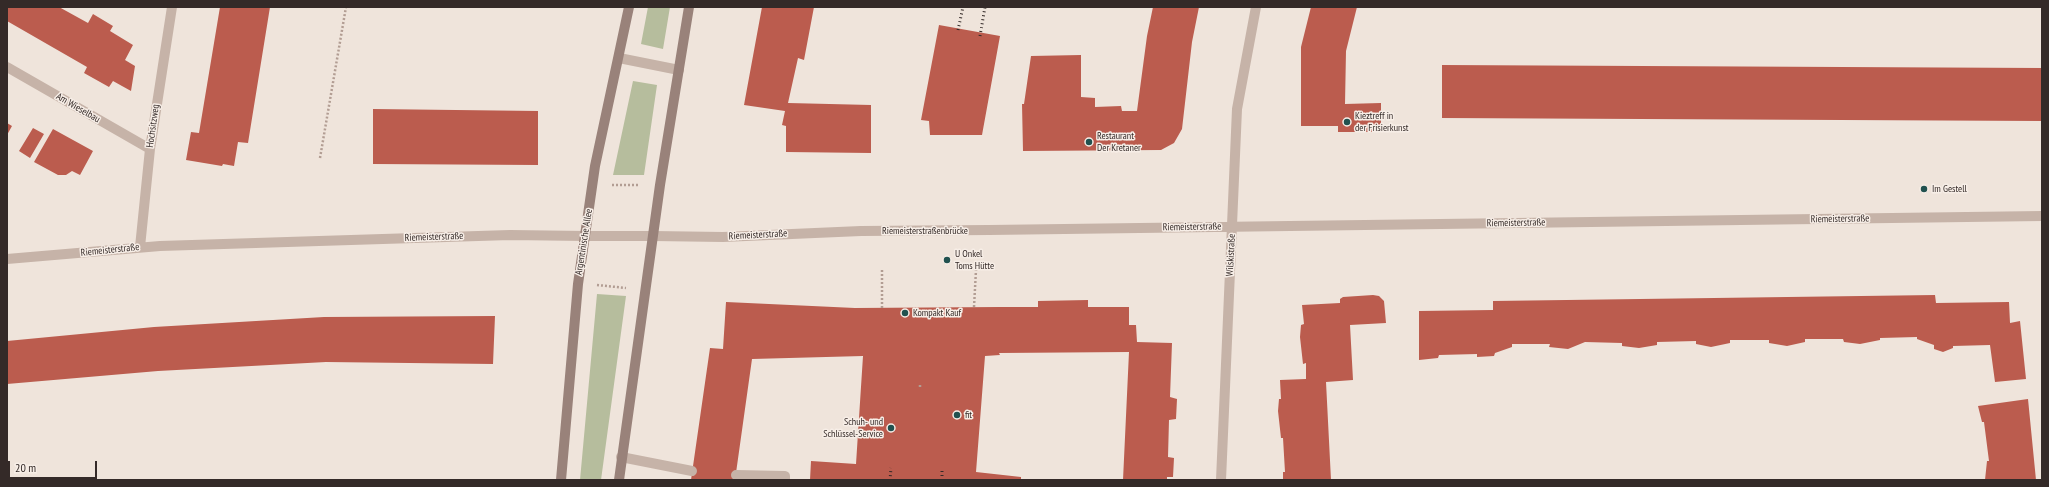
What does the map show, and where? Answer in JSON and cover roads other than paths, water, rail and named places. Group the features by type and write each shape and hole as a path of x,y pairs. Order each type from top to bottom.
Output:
{"main road":[{"name":"Argentinische Allee","path":"561,480 578,284 596,166 629,7"},
{"path":"619,480 653,236 689,7"}],"street":[{"name":"Hochsitzweg","path":"140,246 150,149 172,7"},
{"name":"Wilskistraße","path":"1221,480 1237,109 1256,7"},
{"path":"618,58 679,70"},
{"name":"Am Wieselbau","path":"7,67 150,149"},
{"name":"Riemeisterstraße","path":"989,230 2042,216"},
{"name":"Riemeisterstraßenbrücke","path":"861,231 989,230"},
{"name":"Riemeisterstraße","path":"7,259 140,246 510,235 723,237 861,231"},
{"path":"621,457 692,471"},
{"path":"736,475 786,476 785,480"}],"railway":[{"path":"958,30 963,7"},
{"path":"980,36 985,7"},
{"path":"890,480 891,468"},
{"path":"942,471 942,480"}],"place":[{"name":"Kieztreff in der Frisierkunst","path":"1347,122"},
{"name":"Restaurant Der Kretaner","path":"1089,142"},
{"name":"Im Gestell","path":"1924,189"},
{"name":"U Onkel Toms Hütte","path":"947,260"},
{"name":"Kompakt Kauf","path":"905,313"},
{"name":"fit","path":"957,415"},
{"name":"Schuh- und Schlüssel-Service","path":"891,428"}]}
